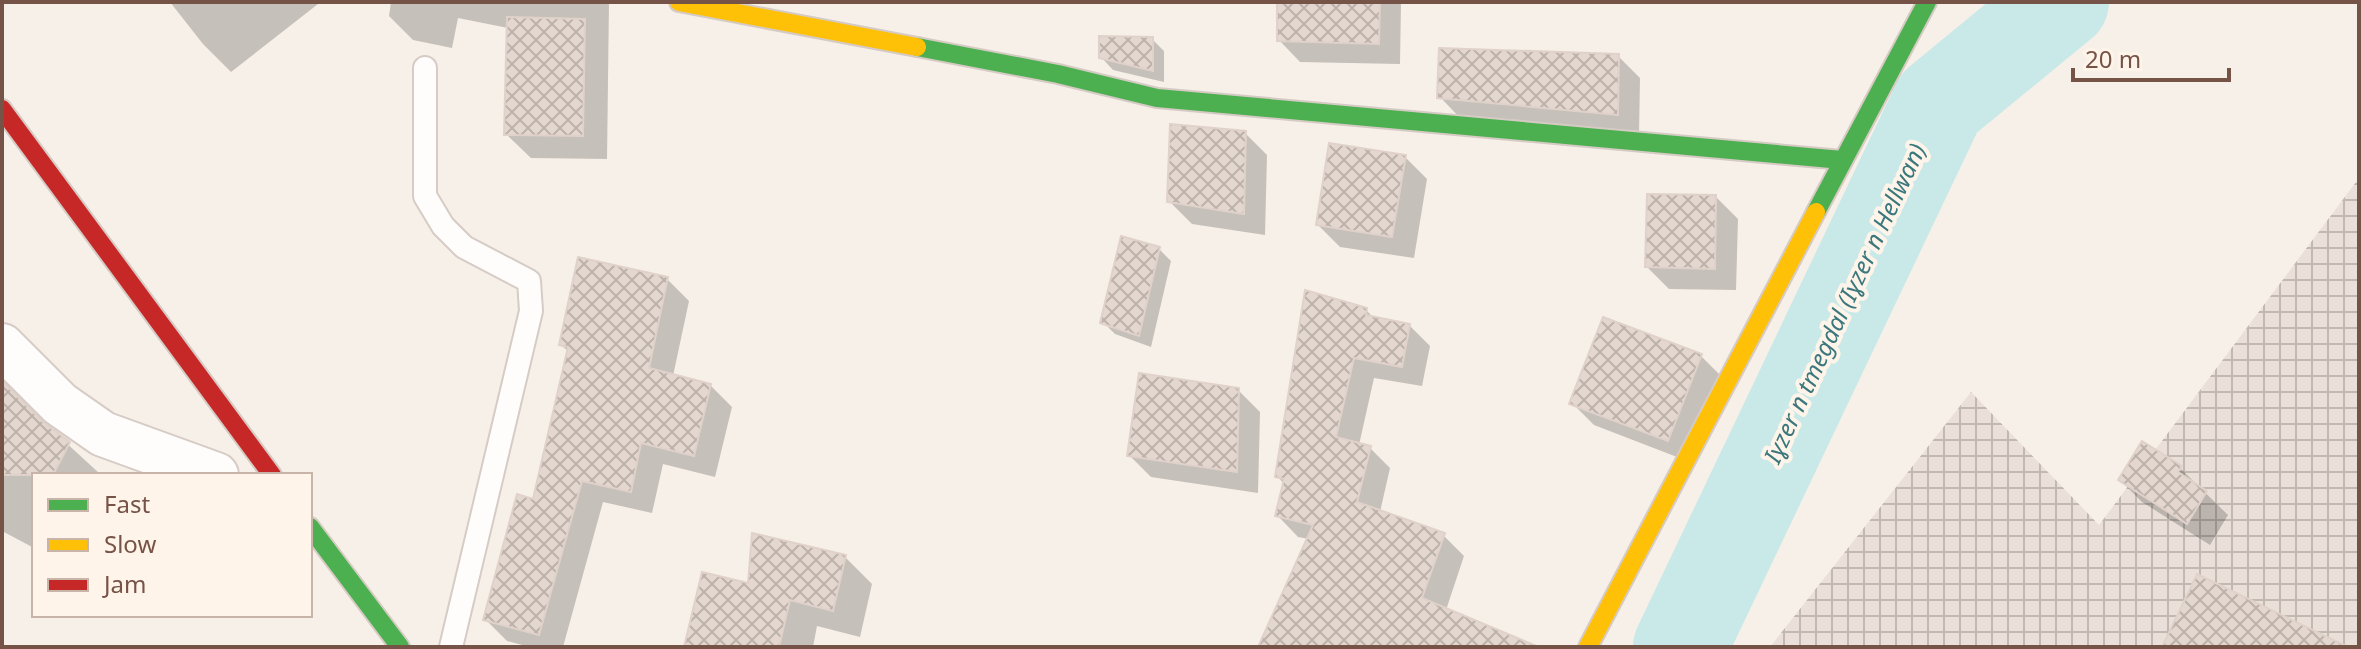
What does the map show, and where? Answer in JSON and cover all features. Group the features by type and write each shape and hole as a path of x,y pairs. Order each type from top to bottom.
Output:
{"street":[{"path":"679,2 1058,74 1157,98 1842,160"},
{"path":"1588,647 1927,2"},
{"path":"2,109 271,473"},
{"path":"2,346 60,404 103,434 210,473"},
{"path":"312,530 400,647"}],"lane":[{"path":"425,68 425,196 443,226 464,247 529,281 531,311 451,647"}],"shaded area":[{"path":"2359,178 2359,647 1770,647 1971,392 2099,525"}],"building":[{"path":"1277,2 1380,2 1379,44 1277,41"},
{"path":"507,17 585,19 583,136 504,135"},
{"path":"1099,36 1153,37 1153,71 1099,58"},
{"path":"1439,48 1619,54 1618,115 1437,98"},
{"path":"1170,124 1246,131 1244,214 1167,202"},
{"path":"1329,143 1406,155 1392,237 1316,225"},
{"path":"1647,194 1716,195 1715,269 1645,267"},
{"path":"1121,236 1160,247 1139,336 1100,323"},
{"path":"578,257 668,277 649,368 711,384 694,456 641,443 631,492 582,481 539,635 483,620 517,494 533,499 568,347 559,345"},
{"path":"1305,290 1367,308 1366,315 1410,324 1402,367 1354,358 1336,437 1371,446 1357,502 1445,533 1422,598 1539,647 1258,647 1313,525 1275,516 1284,479 1275,477"},
{"path":"1603,317 1702,354 1668,441 1569,404"},
{"path":"1139,373 1239,388 1237,472 1127,456"},
{"path":"2,381 43,422 70,442 54,473 2,475"},
{"path":"2142,441 2182,466 2178,472 2207,491 2187,524 2118,480"},
{"path":"752,533 846,555 833,611 790,600 779,647 684,647 702,572 748,583"},
{"path":"2197,574 2348,647 2162,647"}],"waterway":[{"name":"Iɣzer n tmegdal (Iɣzer n Hellwan)","path":"1680,647 1939,103 2062,2"}],"traffic: fast":[{"path":"1816,212 1927,2"},
{"path":"917,47 1058,74 1157,98 1842,160"},
{"path":"312,530 400,647"}],"traffic: slow":[{"path":"679,2 917,47"},
{"path":"1588,647 1816,212"}],"traffic: jam":[{"path":"2,109 271,473"}]}
